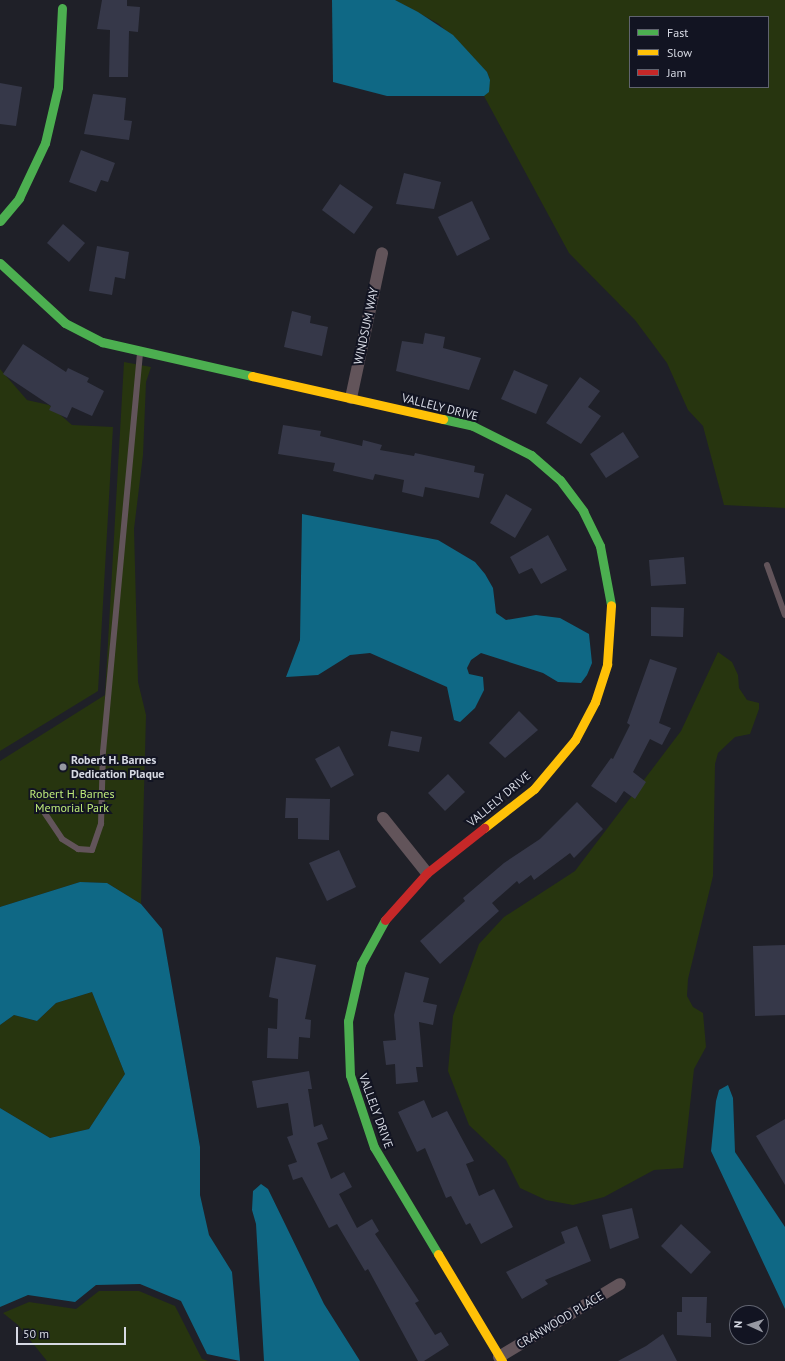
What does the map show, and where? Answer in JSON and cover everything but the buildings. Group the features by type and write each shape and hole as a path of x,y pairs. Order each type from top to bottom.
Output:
{"street":[{"path":"0,221 19,198 45,143 58,87 62,8"},
{"name":"WINDSUM WAY","path":"351,398 382,253"},
{"name":"VALLELY DRIVE","path":"0,263 65,323 102,342 473,426 531,455 560,480 583,511 600,546 610,584 612,622 607,664 595,702 575,740 534,789 427,873 389,913 362,964 348,1020 350,1075 374,1147 500,1359"},
{"path":"383,818 427,873"},
{"name":"CRANWOOD PLACE","path":"500,1359 620,1284"}],"lane":[{"path":"42,809 62,839 78,849 92,850 101,824 103,752 140,350"},
{"path":"767,566 785,615"}],"green space":[{"path":"395,0 785,0 785,508 724,505 703,426 688,410 667,363 635,320 569,253 484,96 490,80 487,72 439,24"},
{"name":"Robert H. Barnes Memorial Park","path":"124,362 151,367 146,382 143,455 134,529 138,682 146,715 141,904 107,883 80,882 0,907 0,761 105,695"},
{"path":"0,369 27,400 49,405 72,425 113,427 98,691 0,751"},
{"path":"718,652 732,662 738,675 739,688 747,700 759,703 759,709 750,734 735,737 718,753 715,764 713,876 688,979 687,996 693,1007 703,1013 706,1047 694,1069 683,1168 654,1170 604,1197 573,1205 546,1200 520,1188 506,1160 469,1125 448,1071 453,1016 479,944 504,917 575,871 681,731"},
{"path":"92,992 125,1074 89,1129 50,1138 0,1108 0,1025 14,1015 37,1021 56,1003"},
{"path":"99,1291 139,1291 175,1306 202,1359 208,1361 47,1361 18,1325 3,1313 29,1302 76,1309"}],"water":[{"path":"332,0 395,0 418,12 453,35 487,72 490,80 489,92 484,96 387,96 333,82"},
{"path":"302,514 438,540 475,562 485,574 493,588 496,613 506,620 536,615 560,618 589,634 592,663 587,675 581,683 558,682 543,673 481,653 471,660 467,668 469,674 483,677 484,690 475,708 460,722 454,720 447,687 370,653 350,655 318,675 286,677 300,640"},
{"path":"80,882 107,883 141,904 162,929 200,1147 200,1195 209,1235 232,1272 240,1361 207,1354 181,1301 140,1284 96,1285 75,1302 28,1295 0,1307 0,1108 50,1138 89,1129 125,1074 92,992 56,1003 37,1021 14,1015 0,1025 0,907"},
{"path":"728,1085 733,1098 735,1152 785,1227 785,1309 711,1151 716,1101 719,1090"},
{"path":"261,1184 268,1189 324,1304 360,1361 264,1361 256,1224 252,1210 253,1191"}],"traffic: fast":[{"path":"0,221 19,198 45,143 58,87 62,8"},
{"path":"0,263 65,323 102,342 252,376"},
{"path":"443,419 473,426 531,455 560,480 583,511 600,546 611,605"},
{"path":"385,920 361,964 348,1021 350,1075 374,1147 438,1254"}],"traffic: slow":[{"path":"252,376 443,419"},
{"path":"484,828 534,789 575,740 595,702 607,664 611,605"},
{"path":"438,1254 502,1361"}],"traffic: jam":[{"path":"385,920 427,873 484,828"}],"place":[{"name":"Robert H. Barnes Dedication Plaque","path":"63,767"}]}
